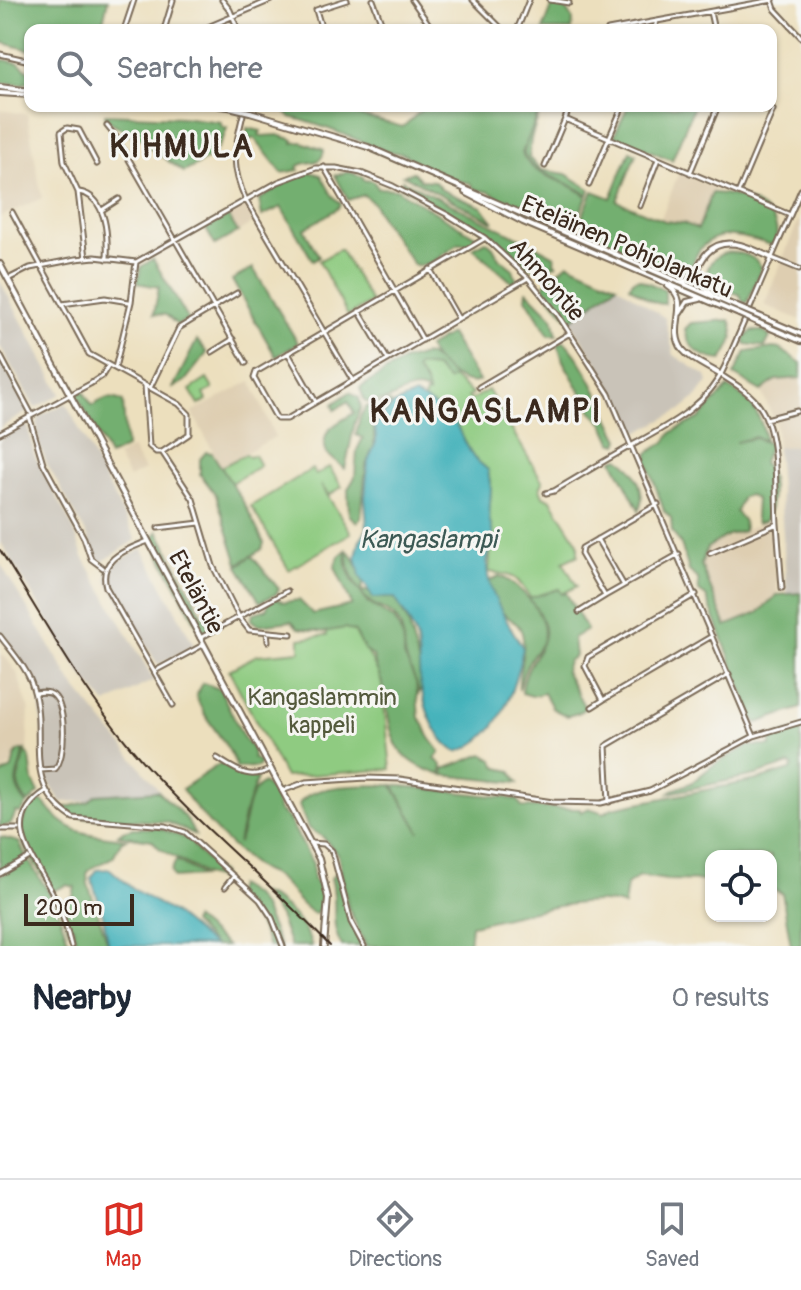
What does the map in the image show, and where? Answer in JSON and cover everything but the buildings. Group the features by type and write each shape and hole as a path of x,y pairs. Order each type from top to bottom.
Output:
{"main road":[{"path":"0,90 24,92"},
{"name":"Eteläinen Pohjolankatu","path":"250,112 368,147 720,299 740,312"},
{"name":"Eteläinen Pohjolankatu","path":"442,180 523,222 703,299 801,334"},
{"path":"678,282 690,280 709,252 729,243 745,246 772,258"},
{"name":"Eteläntie","path":"0,264 322,867 328,889 324,946"},
{"path":"699,266 700,283 720,299"},
{"path":"657,279 679,297 676,332 682,349 721,375"},
{"path":"679,315 687,302 703,299"},
{"name":"Eteläinen Pohjolankatu","path":"760,320 801,341"}],"street":[{"path":"126,24 134,0"},
{"path":"166,24 173,0"},
{"path":"222,0 236,24"},
{"path":"215,24 271,0"},
{"path":"318,24 316,10 347,0"},
{"path":"373,0 382,24"},
{"path":"412,0 429,24"},
{"path":"473,0 497,24"},
{"path":"519,24 529,0"},
{"path":"550,0 569,3"},
{"path":"641,24 772,0 775,9 801,37"},
{"path":"710,12 713,24"},
{"path":"0,54 24,60"},
{"path":"244,112 234,165 246,200 353,381"},
{"path":"545,166 568,112"},
{"path":"589,185 620,112"},
{"path":"690,173 715,112"},
{"path":"738,193 772,112"},
{"path":"565,119 790,215"},
{"path":"107,126 246,363"},
{"path":"86,258 78,192 64,162 61,132 67,128 79,130 97,164"},
{"path":"640,206 658,159"},
{"path":"324,167 423,340"},
{"name":"Ahmontie","path":"136,262 287,177 324,167 361,173 393,186 421,199 485,238 528,278 570,333 609,394 754,736"},
{"path":"546,493 697,405 721,375 801,190"},
{"path":"78,192 85,193 102,210 107,259"},
{"path":"102,210 119,199"},
{"path":"12,212 86,350 108,366 148,387 179,404 190,418 187,436 162,452 156,452 149,446 148,387 176,332 237,293"},
{"path":"485,238 254,375 277,419 284,421 528,278"},
{"path":"8,279 40,265 86,258 136,262 131,302 114,369"},
{"path":"772,258 799,269"},
{"path":"430,269 459,319"},
{"path":"62,304 97,298 131,302"},
{"path":"359,311 388,361"},
{"path":"479,387 570,333"},
{"path":"212,352 233,339"},
{"path":"288,353 317,402"},
{"path":"0,355 30,415 43,463 84,538 94,563 104,568"},
{"path":"0,433 99,378 108,366"},
{"path":"721,375 750,395 766,419 771,438 782,588"},
{"path":"766,419 797,411"},
{"path":"162,452 193,499 213,566 239,617 249,630 291,634"},
{"path":"605,596 581,549 658,504"},
{"path":"158,528 200,523"},
{"path":"710,553 777,524"},
{"path":"597,539 624,585"},
{"path":"104,568 113,559 148,541"},
{"path":"579,612 679,554"},
{"path":"104,568 106,587 173,705"},
{"path":"200,638 287,591"},
{"path":"603,700 585,666 586,659 696,594"},
{"path":"267,632 268,641"},
{"path":"592,707 713,635"},
{"path":"0,636 3,645 28,674 35,693 39,770 46,791 61,811 73,818 166,826 185,832 260,900 272,918 283,946"},
{"path":"155,671 203,645"},
{"path":"609,802 606,746 729,674"},
{"path":"35,693 48,693 55,697 63,732 60,763 55,769 39,770"},
{"path":"282,791 306,782 366,778 441,784 563,803 609,802 658,787 754,736 801,722"},
{"path":"217,758 246,775 259,775 271,769"},
{"path":"46,791 26,807 19,829 20,841 53,895 71,946"},
{"path":"0,829 19,829"},
{"path":"310,843 324,844 332,851 351,922 364,946"},
{"path":"0,874 29,857"},
{"path":"225,887 234,876"}],"shaded area":[{"path":"0,110 27,114 42,198 0,217"},
{"path":"679,172 715,188 698,232 661,218"},
{"path":"247,207 255,221 238,232 228,216"},
{"path":"798,221 801,222 801,320 764,305"},
{"path":"0,281 61,394 35,408 0,346"},
{"path":"617,285 665,318 674,355 706,376 708,382 697,397 681,410 639,432 632,428 598,364 570,321"},
{"path":"0,358 30,410 0,428"},
{"path":"801,378 801,446 777,447 776,424 761,391 776,380"},
{"path":"251,381 275,437 221,466 192,412"},
{"path":"66,403 136,540 102,562 96,559 87,535 46,462 39,443 37,424 40,416"},
{"path":"23,425 28,426 34,454 74,530 83,557 154,680 106,704 80,673 0,541 0,439"},
{"path":"801,446 801,593 787,594 777,447"},
{"path":"132,448 144,470 129,478 117,456"},
{"path":"771,519 779,605 728,632 695,552"},
{"path":"142,548 194,645 158,665 107,580 107,573 114,564"},
{"path":"0,563 74,686 160,791 150,798 61,802 48,781 43,761 39,688 0,631"},
{"path":"0,654 17,673 29,709 27,754 0,773"}],"green space":[{"path":"0,0 108,0 102,24 24,24 24,48 0,42"},
{"path":"564,6 573,24 545,24 552,7"},
{"path":"0,59 24,67 24,83 0,83"},
{"path":"284,112 354,112 403,127 419,112 539,112 522,153 527,162 542,174 587,197 574,227 560,226 533,211 519,209 489,192 475,189 470,183 438,173 406,155 384,150"},
{"path":"540,112 531,139 529,158 542,170 566,174 590,189 588,195 533,166 524,154"},
{"path":"625,112 692,112 672,160 614,136"},
{"path":"105,114 182,117 221,122 222,127 227,128 211,156 184,172 147,146 144,139 135,137 106,119"},
{"path":"247,128 261,131 261,136 278,135 294,140 293,143 302,142 324,150 323,155 317,161 297,167 299,170 282,173 254,138 247,141"},
{"path":"630,151 636,154 617,201 665,221 698,229 712,193 734,196 767,212 777,231 775,243 771,245 723,236 705,244 689,270 673,272 611,248 598,232 580,222 593,191 611,198"},
{"path":"310,172 321,175 341,204 304,229 319,257 313,261 281,207 262,216 259,200"},
{"path":"349,172 363,177 363,180 373,181 378,188 396,189 475,236 476,240 458,244 431,262 414,265 374,204 364,195 348,200 335,175"},
{"path":"413,172 421,180 434,181 442,190 482,207 494,222 403,175"},
{"path":"402,180 555,256 554,262 557,264 544,270 528,267 507,247 474,225 401,186"},
{"path":"228,216 238,232 215,245 206,229"},
{"path":"486,241 499,258 513,269 517,282 514,284 473,248"},
{"path":"340,249 371,302 348,316 319,261"},
{"path":"728,252 752,258 761,269 747,303 739,294 713,288 709,283 707,272 712,261"},
{"path":"153,259 188,319 177,325 166,315 154,314 159,287 137,283 141,267"},
{"path":"568,263 617,285 570,321 543,289"},
{"path":"253,268 298,343 276,357 232,280"},
{"path":"639,279 665,290 665,304 651,300 629,286"},
{"path":"527,291 553,317 557,335 549,335 526,298"},
{"path":"730,320 733,336 722,360 702,355 686,336 685,329 691,323"},
{"path":"752,331 763,331 770,337 765,347 745,344 745,338"},
{"path":"450,334 479,381 470,382 455,377 431,353 428,347"},
{"path":"197,340 207,353 185,381 173,388"},
{"path":"564,341 588,375 620,439 618,444 612,442 604,424 593,413 563,361 558,344"},
{"path":"780,349 801,363 801,378 776,380 761,391 734,375 746,352"},
{"path":"430,356 454,377 448,381 435,368 418,366 416,370 428,393 417,389 378,402 365,402 360,388 403,361"},
{"path":"431,359 472,394 468,397 471,400 488,390 543,482 540,488 543,496 551,500 578,543 578,555 563,562 577,586 562,594 559,589 531,599 514,578 489,572 491,546 495,542 489,518 491,489 488,470 473,457 453,419 424,400 427,390 415,369"},
{"path":"207,379 213,389 204,394 207,400 199,405 190,390"},
{"path":"728,387 754,409 765,440 755,437 736,442 755,438 770,444 763,462 770,475 770,507 765,521 757,523 756,499 749,495 742,497 736,512 743,520 744,531 728,535 707,548 701,565 726,626 758,613 777,595 801,593 801,708 757,723 706,596 699,591 698,579 689,571 682,547 672,531 671,518 664,511 647,461 648,453 665,442 672,432 700,418"},
{"path":"83,391 92,406 107,399 123,402 126,448 109,456 77,395"},
{"path":"350,392 359,398 361,407 345,469 327,454 325,439 330,429 354,413 348,401 335,410 333,404"},
{"path":"390,402 391,405 382,415 370,420 374,429 374,446 366,465 361,518 357,522 349,515 348,489 355,477 357,450 363,438 356,435 360,417 366,407"},
{"path":"206,452 212,453 245,505 264,543 262,549 238,564 216,495 200,474 200,459"},
{"path":"246,454 249,457 254,455 260,466 231,483 221,467"},
{"path":"619,458 638,481 642,496 639,510 613,460"},
{"path":"329,467 342,487 329,495 321,485 351,533 289,570 251,506 312,469 316,475"},
{"path":"158,531 210,629 200,631 152,540"},
{"path":"346,550 347,568 353,582 368,603 394,619 400,631 404,656 416,682 419,718 440,752 435,759 442,765 441,775 412,762 396,744 373,656 365,651 355,632 345,628 324,632 298,628 292,621 258,625 251,620 254,613 267,609 268,603 276,598 284,602 299,600 313,614 352,605 335,567 339,556"},
{"path":"348,551 364,582 361,590 369,592 374,598 395,598 408,622 424,684 419,693 406,658 398,622 392,614 372,603 360,591 351,572"},
{"path":"252,556 279,589 276,594 260,602 238,566"},
{"path":"499,576 515,585 531,601 544,630 519,690 522,633 502,612 492,595 489,581"},
{"path":"559,589 562,594 566,593 587,630 573,638 575,656 568,661 565,671 585,708 567,716 553,709 544,693 532,696 522,693 525,678 544,637 539,614 529,598"},
{"name":"Kangaslammin kappeli","path":"354,627 381,678 391,769 285,777 229,670 257,655 300,651 300,639 327,635 327,629"},
{"path":"203,683 220,689 243,737 252,748 253,758 260,762 258,767 237,768 196,696"},
{"path":"801,729 801,946 791,946 782,893 777,891 777,850 705,850 705,881 640,876 627,885 624,906 592,902 572,904 471,925 469,946 366,946 348,907 338,855 323,837 308,828 299,805 314,792 326,789 392,785 420,832 393,785 502,797 518,800 522,807 580,809 581,812 589,808 604,813 612,808 757,780 791,770 793,766 790,764 756,775 669,793 691,783 712,766 748,746 771,746 771,737"},
{"path":"24,750 16,783 27,804 21,813 16,812 11,824 0,827 0,775 12,769 15,755"},
{"path":"26,751 39,793 28,803 18,782"},
{"path":"483,754 493,760 498,768 511,771 518,783 443,775 444,769"},
{"path":"221,763 234,770 236,775 257,778 244,815 238,843 252,795 263,783 273,791 279,811 288,818 313,864 313,879 321,896 315,914 279,879 260,869 226,841 182,789"},
{"path":"158,791 185,817 195,835 167,822 77,817 63,808 88,802 96,795"},
{"path":"35,801 44,802 70,827 126,839 113,857 90,869 87,874 109,946 77,946 73,927 70,925 69,930 59,904 73,897 75,887 67,885 53,891 25,847 22,825"},
{"path":"133,828 159,828 188,839 221,873 223,880 208,876 159,848 152,840 118,835"},
{"path":"0,837 19,842 26,857 0,872"},
{"path":"28,860 50,894 50,902 56,905 70,946 0,946 0,876"},
{"path":"176,860 203,876 174,878 171,872"},
{"path":"337,872 348,918 363,946 342,946 338,938 331,878"},
{"path":"237,885 254,896 263,908 280,946 268,946 254,918 234,895"},
{"path":"262,894 293,914 312,946 290,946 279,916"},
{"path":"194,919 227,946 214,946 192,923"}],"water":[{"name":"Kangaslampi","path":"415,395 453,419 473,457 488,470 491,489 489,518 495,542 489,554 489,582 501,611 523,648 504,710 485,736 457,752 442,739 427,711 420,681 417,643 409,622 395,598 373,598 360,576 356,556 367,529 365,498 368,461 376,442 375,424 394,404"},
{"path":"110,869 133,889 172,912 213,946 109,946 91,878 97,870"}],"railway":[{"path":"0,550 78,676 131,748 178,800 330,946"}],"district":[{"name":"KIHMULA","path":"182,147"},
{"name":"KANGASLAMPI","path":"486,412"}]}
